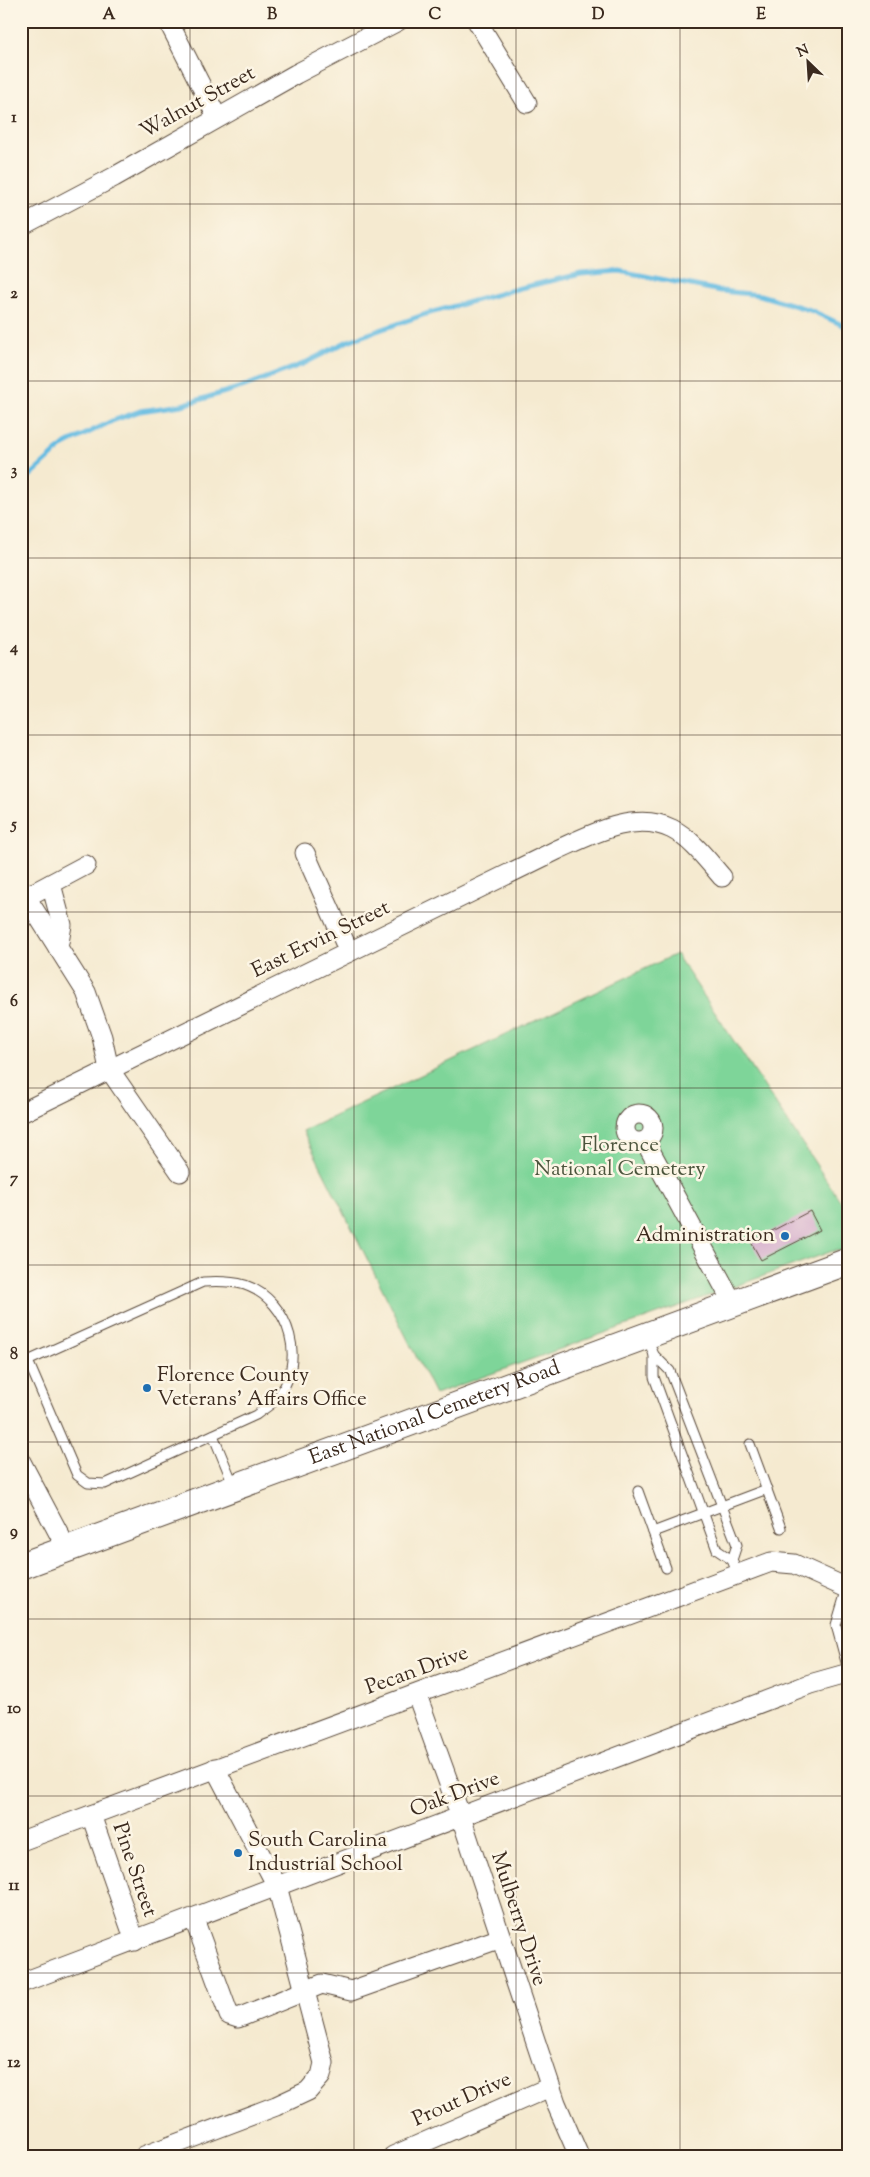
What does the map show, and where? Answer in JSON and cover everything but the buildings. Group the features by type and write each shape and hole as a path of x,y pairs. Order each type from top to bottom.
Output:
{"street":[{"path":"168,21 217,117"},
{"name":"Walnut Street","path":"21,226 114,177 217,117 398,21"},
{"path":"478,21 528,103"},
{"name":"East Ervin Street","path":"21,1113 592,834 637,822 659,824 678,833 722,877"},
{"path":"305,853 349,952"},
{"path":"86,866 51,884 24,893 86,992 102,1037 109,1069 180,1172"},
{"path":"51,884 62,925 58,948"},
{"path":"645,1140 733,1303"},
{"name":"East National Cemetery Road","path":"21,1566 235,1487 650,1345 733,1303 849,1261"},
{"path":"21,1462 67,1549"},
{"name":"Pecan Drive","path":"21,1841 417,1695 735,1567 771,1562 794,1564 848,1588"},
{"name":"Oak Drive","path":"21,1983 461,1818 810,1684 849,1673"},
{"name":"Mulberry Drive","path":"417,1695 461,1818 550,2087 578,2156"},
{"path":"144,2156 276,2106 308,2091 321,2076 324,2063 303,1991 277,1886 215,1768"},
{"name":"Pine Street","path":"91,1815 135,1941"},
{"path":"194,1919 230,2015 238,2018 322,1984 351,1991 501,1938"},
{"name":"Prout Drive","path":"393,2156 550,2087"}],"lane":[{"path":"223,1281 245,1286 260,1293 275,1305 285,1321 292,1339 288,1378 275,1400 256,1415 105,1484 88,1483 77,1475 24,1362 203,1282 223,1281"},
{"path":"650,1345 670,1370 737,1545 735,1567"},
{"path":"650,1345 654,1377 717,1550 735,1567"},
{"path":"213,1435 235,1487"},
{"path":"750,1444 781,1528"},
{"path":"653,1532 767,1489"},
{"path":"638,1491 666,1568"},
{"path":"848,1588 836,1624 849,1673"}],"green space":[{"name":"Florence National Cemetery","path":"676,954 845,1208 849,1208 849,1251 833,1251 435,1394 303,1131"}],"waterway":[{"path":"21,484 64,445 112,421 140,411 182,405 245,386 303,364 348,341 426,314 520,288 581,274 620,271 721,291 760,295 810,310 849,328"}],"place":[{"name":"Administration","path":"785,1236"},
{"name":"Florence County Veterans' Affairs Office","path":"147,1388"},
{"name":"South Carolina Industrial School","path":"238,1853"}]}
